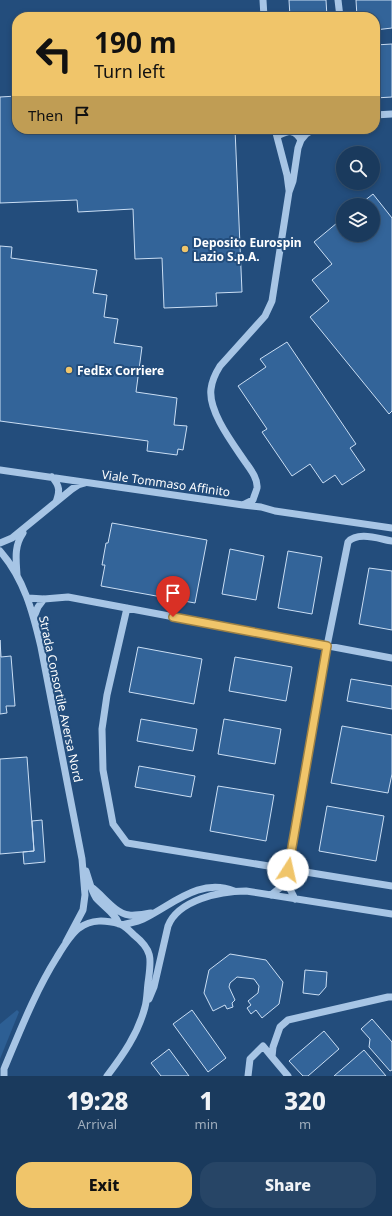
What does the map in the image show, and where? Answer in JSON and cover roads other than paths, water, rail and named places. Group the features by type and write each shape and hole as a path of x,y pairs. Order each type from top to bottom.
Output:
{"street":[{"path":"263,0 264,12"},
{"path":"338,0 339,12"},
{"path":"380,115 392,114"},
{"name":"Viale Tommaso Affinito","path":"277,134 287,175 289,192"},
{"name":"Viale Tommaso Affinito","path":"243,505 253,500 257,488 254,475 216,414 212,402 211,390 214,376 220,366 265,316 272,301 289,192 293,181 298,148 301,140 296,134"},
{"path":"301,140 306,134"},
{"name":"Viale Tommaso Affinito","path":"0,470 261,507 275,511 392,528"},
{"path":"52,477 57,484 59,493 56,502"},
{"name":"Viale Tommaso Affinito","path":"0,543 12,538 78,485 87,482"},
{"name":"Viale Tommaso Affinito","path":"17,575 16,547 18,540 26,528"},
{"path":"271,895 286,881 327,646 348,542 352,538 359,536 392,541"},
{"name":"Strada Consortile Aversa Nord","path":"0,551 17,575 28,598 34,618 41,647 82,859 86,895 83,910 66,942"},
{"path":"28,598 44,599 68,597 392,658"},
{"path":"34,618 38,607 44,599"},
{"path":"127,608 107,694 102,729 103,770 113,824 127,844 392,886"},
{"name":"Strada Consortile Aversa Nord","path":"82,859 96,898 121,924"},
{"path":"286,881 294,898"},
{"path":"91,886 119,911 129,915 153,913"},
{"path":"121,924 141,920 187,894 209,888 226,887 235,891"},
{"path":"107,1076 127,1049 139,1025 154,987 168,926 171,919 179,911 196,901 235,891 246,891 392,914"},
{"path":"0,1076 4,1073 22,1024 44,978 66,942 78,928 91,921 106,920 121,924 147,947 151,957 146,1006"},
{"path":"272,1057 273,1047 280,1027 288,1020 391,996"},
{"path":"248,1076 250,1059 263,1046 288,1076"}],"place":[{"name":"Deposito Eurospin Lazio S.p.A.","path":"185,249"},
{"name":"FedEx Corriere","path":"69,370"}]}
